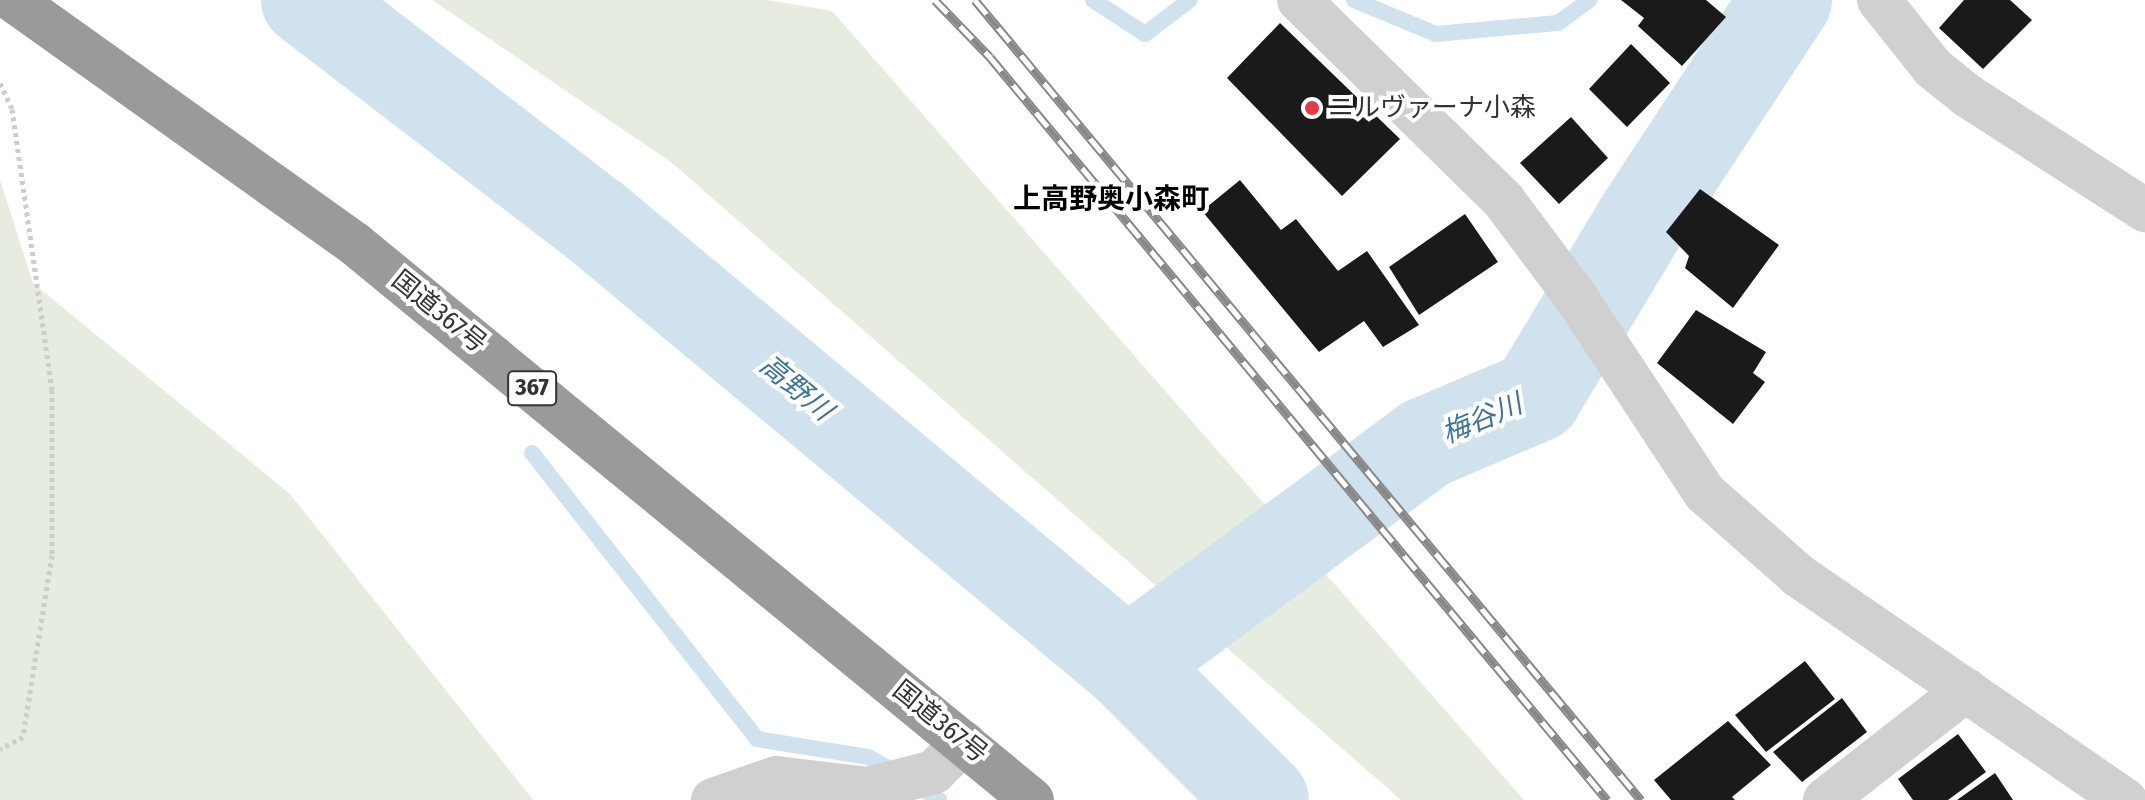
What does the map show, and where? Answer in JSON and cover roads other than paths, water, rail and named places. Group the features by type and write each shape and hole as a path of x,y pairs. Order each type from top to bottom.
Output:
{"highway":[{"name":"国道367号","path":"13,0 355,244 1032,800"}],"street":[{"path":"1299,0 1504,201 1602,335 1705,493 1799,576 2125,800"},
{"path":"1879,0 1933,68 1968,96 2145,210"},
{"path":"1825,800 1966,690"},
{"path":"713,800 776,778 868,789 934,772 964,742"}],"waterway":[{"name":"高野川","path":"307,0 594,220 1127,664 1263,800"},
{"path":"1093,0 1145,34 1190,0"},
{"path":"1354,0 1436,34 1558,23 1590,0"},
{"name":"梅谷川","path":"1127,664 1426,443 1536,396 1641,221 1786,0"},
{"path":"532,453 757,739 868,757 897,773"},
{"path":"917,785 939,800"}],"railway":[{"path":"935,0 990,57 1607,800"},
{"path":"975,0 1641,800"}],"place":[{"name":"ニルヴァーナ小森","path":"1312,108"}],"district":[{"name":"上高野奥小森町","path":"1111,199"}]}
